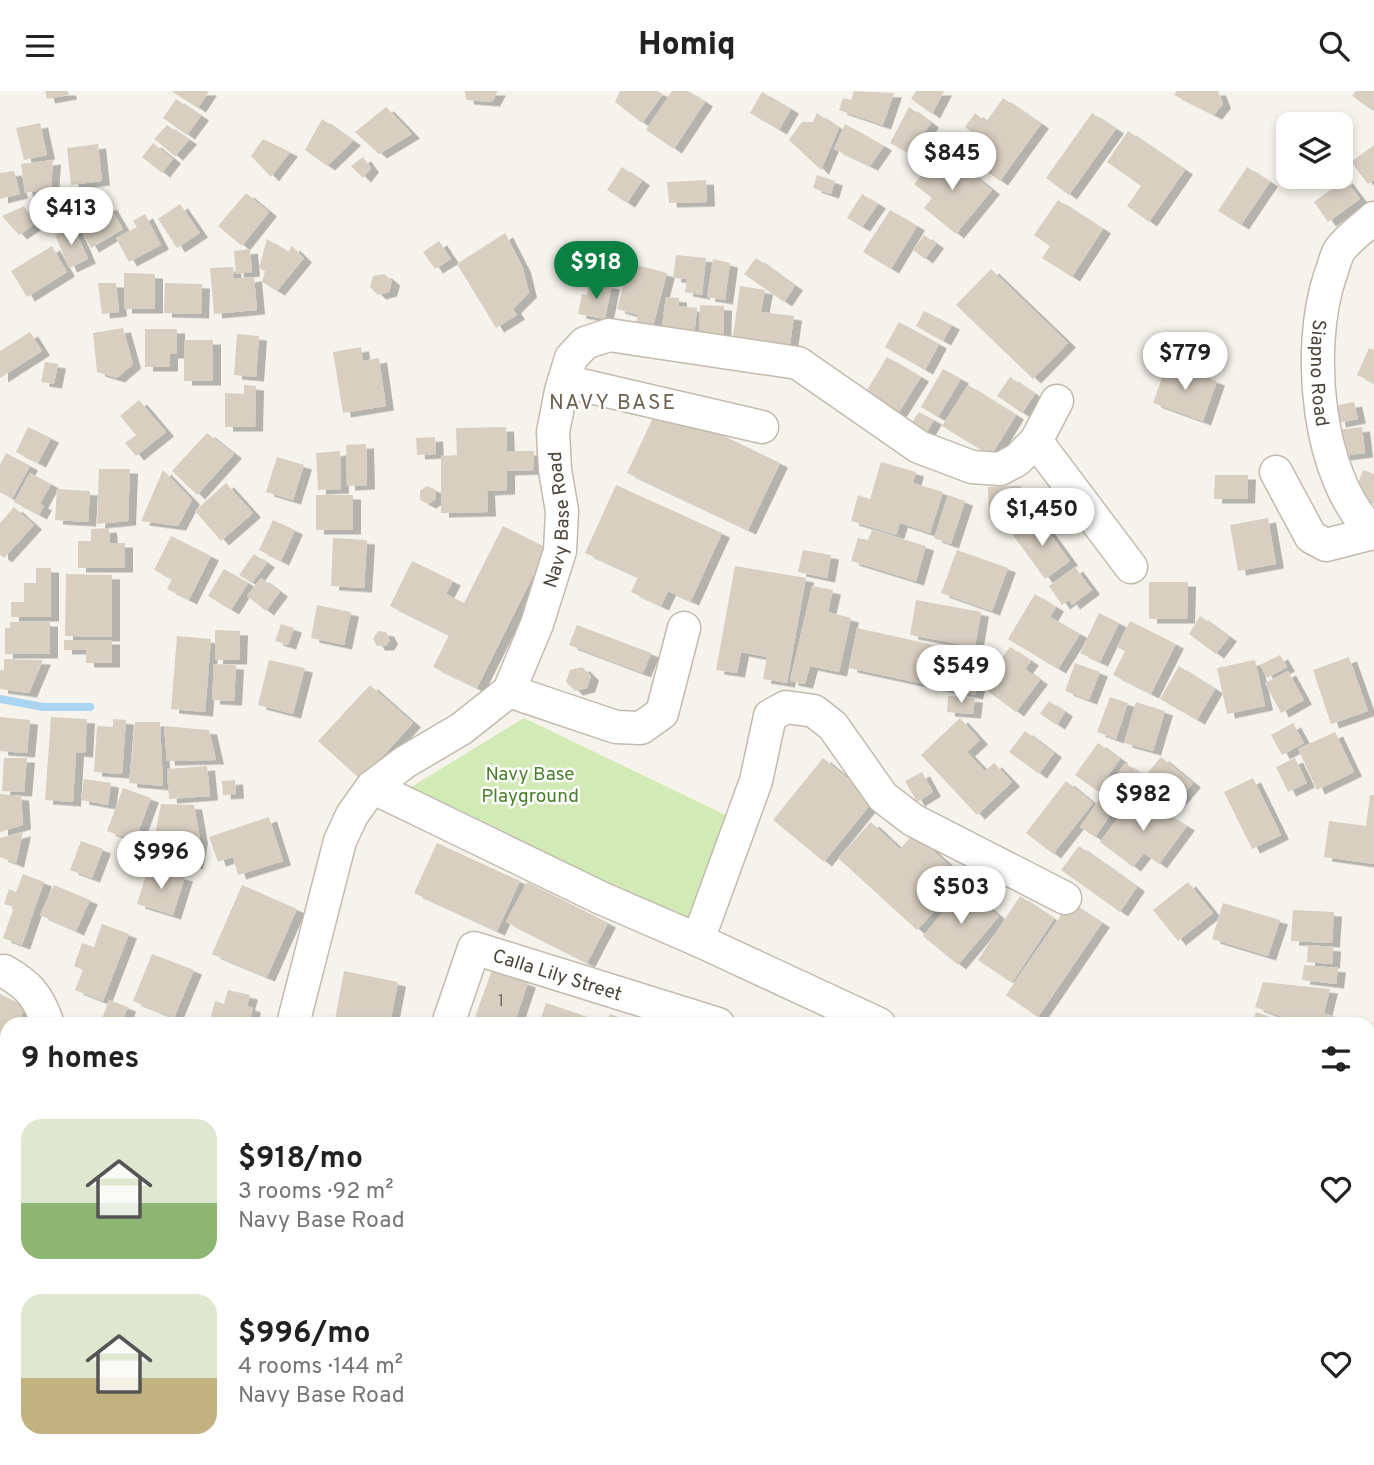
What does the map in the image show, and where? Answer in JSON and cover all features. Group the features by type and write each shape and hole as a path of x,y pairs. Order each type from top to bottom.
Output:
{"street":[{"name":"Siapno Road","path":"1374,218 1339,251 1322,300 1318,347 1321,404 1331,454 1342,488 1363,523 1374,533"},
{"name":"Navy Base Road","path":"295,1017 340,841 352,815 372,787 405,762 460,729 509,691 537,624 560,551 562,511 555,470 553,432 571,359 585,343 609,335 798,363 919,447 972,467 1000,469 1017,460 1036,441 1057,401"},
{"path":"564,380 762,427"},
{"path":"1036,441 1131,567"},
{"path":"1276,472 1311,537 1326,545 1374,533"},
{"path":"509,691 616,727 641,728 662,713 684,628"},
{"path":"698,940 756,781 770,716 786,707 814,711 833,726 883,797 914,820 1065,898"},
{"path":"372,787 601,898 864,1017"},
{"name":"Calla Lily Street","path":"450,1017 474,948 696,1017"},
{"path":"4,971 23,982 36,996 45,1017"}],"green space":[{"name":"Navy Base Playground","path":"524,718 742,823 695,925 408,789"}],"building":[{"path":"45,91 68,91 69,95 47,99"},
{"path":"171,91 209,91 198,108"},
{"path":"465,91 498,91 492,102 466,100"},
{"path":"620,91 657,91 663,94 642,123 615,102"},
{"path":"672,91 688,91 705,102 674,149 646,130"},
{"path":"854,91 894,93 883,125 839,110 843,98 851,100"},
{"path":"916,91 944,91 932,114 911,99"},
{"path":"1177,91 1218,91 1223,104 1214,115 1174,95"},
{"path":"1356,91 1374,91 1373,111 1352,96"},
{"path":"762,92 791,109 779,130 750,113"},
{"path":"1003,98 1041,124 1000,181 964,156 978,137 965,127 975,113 986,122"},
{"path":"176,99 201,116 187,135 163,118"},
{"path":"386,107 412,134 379,154 355,132"},
{"path":"909,107 931,123 910,154 890,143"},
{"path":"817,113 839,128 821,170 789,140 802,122 813,122"},
{"path":"1092,113 1116,129 1069,195 1046,178"},
{"path":"322,119 353,141 327,166 305,150"},
{"path":"40,123 47,155 24,160 16,128"},
{"path":"845,124 884,146 870,166 834,149"},
{"path":"167,125 189,140 175,156 154,139"},
{"path":"1128,131 1185,170 1149,222 1127,206 1141,186 1107,162"},
{"path":"263,139 290,152 271,177 251,156"},
{"path":"153,143 173,159 162,173 142,157"},
{"path":"98,144 102,181 71,185 67,148"},
{"path":"1374,145 1374,180 1368,184 1353,165 1353,161"},
{"path":"942,150 992,190 956,234 924,208 932,198 914,184"},
{"path":"363,157 371,168 363,178 351,166"},
{"path":"53,160 51,189 25,193 21,164"},
{"path":"622,167 642,181 627,203 607,190"},
{"path":"1247,167 1270,182 1241,225 1218,211"},
{"path":"14,171 20,194 0,199 0,173"},
{"path":"817,175 835,181 831,194 813,188"},
{"path":"706,180 707,202 669,203 667,182"},
{"path":"1332,189 1352,189 1360,199 1328,222 1314,202"},
{"path":"246,193 269,212 242,246 218,226"},
{"path":"862,194 878,204 862,227 847,218"},
{"path":"1058,200 1103,229 1072,277 1042,258 1050,246 1034,235"},
{"path":"180,204 200,233 177,248 158,219"},
{"path":"109,205 123,229 91,248 77,224"},
{"path":"24,206 35,224 19,235 2,216"},
{"path":"62,207 71,223 52,231 46,212"},
{"path":"890,210 917,226 891,269 863,252"},
{"path":"145,214 161,245 129,262 116,238 137,227 133,221"},
{"path":"74,227 88,259 69,268 55,235"},
{"path":"505,233 523,268 529,293 513,309 517,315 496,328 457,264"},
{"path":"924,235 936,244 925,259 913,250"},
{"path":"267,239 288,252 292,246 304,258 277,291 262,282 265,271 259,268"},
{"path":"439,241 451,259 435,269 423,252"},
{"path":"52,246 67,272 27,297 11,271"},
{"path":"250,249 252,272 236,274 234,251"},
{"path":"676,255 706,258 702,295 685,292 687,279 673,278"},
{"path":"756,258 795,286 784,302 744,274"},
{"path":"713,259 730,263 725,300 707,297"},
{"path":"629,263 667,273 651,334 634,330 638,315 617,309"},
{"path":"233,267 234,279 254,277 257,310 214,314 210,268"},
{"path":"991,269 1068,343 1033,379 956,305"},
{"path":"124,273 155,274 155,309 124,309"},
{"path":"384,274 392,281 389,292 378,295 370,287 373,276"},
{"path":"590,281 612,285 605,319 578,314 582,294 587,295"},
{"path":"98,283 116,283 119,312 102,314"},
{"path":"165,283 202,284 201,314 164,313"},
{"path":"740,286 765,290 761,312 794,316 790,345 733,337"},
{"path":"666,297 679,298 679,306 697,308 694,337 661,333"},
{"path":"700,305 724,306 723,341 699,340"},
{"path":"924,311 952,325 943,341 916,326"},
{"path":"899,322 939,344 925,370 885,347"},
{"path":"123,328 133,364 117,378 97,372 93,333"},
{"path":"145,329 177,329 177,354 170,354 170,367 145,367"},
{"path":"30,332 42,351 0,378 0,351"},
{"path":"237,334 259,336 256,377 234,375"},
{"path":"184,340 213,340 213,381 184,381"},
{"path":"361,347 363,361 379,358 386,406 343,413 333,352"},
{"path":"1369,348 1374,350 1374,383 1357,375"},
{"path":"887,357 921,377 894,420 861,400"},
{"path":"45,362 58,364 54,384 41,382"},
{"path":"1167,363 1217,381 1203,421 1153,403"},
{"path":"943,369 961,379 938,417 921,407"},
{"path":"1010,377 1035,394 1022,413 997,396"},
{"path":"244,385 256,386 255,427 225,427 225,393 244,394"},
{"path":"968,385 1016,415 991,456 942,426"},
{"path":"139,400 166,432 136,456 125,443 136,435 120,416"},
{"path":"1354,402 1358,419 1338,423 1334,406"},
{"path":"659,405 780,463 748,530 627,473"},
{"path":"919,412 934,420 920,444 904,434"},
{"path":"28,427 51,438 38,463 16,452"},
{"path":"506,427 507,451 534,451 534,470 507,471 507,490 487,491 488,512 441,513 441,456 457,455 456,428"},
{"path":"1362,427 1365,453 1342,456 1338,430"},
{"path":"207,433 234,454 197,495 172,471"},
{"path":"435,437 436,454 417,455 416,438"},
{"path":"366,444 367,485 347,486 346,445"},
{"path":"340,451 341,489 318,490 316,453"},
{"path":"6,453 30,466 12,499 0,492 0,465"},
{"path":"277,457 304,465 293,500 266,492"},
{"path":"881,462 916,472 913,483 943,492 930,533 900,523 896,535 851,521 858,495 870,499"},
{"path":"99,469 130,469 128,521 97,524"},
{"path":"163,470 192,500 178,526 141,521"},
{"path":"1363,470 1374,474 1374,502 1354,494"},
{"path":"30,473 51,484 40,504 44,506 39,515 14,502"},
{"path":"1215,475 1248,475 1247,499 1214,499"},
{"path":"226,483 253,513 221,541 195,511"},
{"path":"616,485 722,533 691,601 668,591 661,606 631,592 638,577 585,553"},
{"path":"427,486 436,490 436,499 428,504 420,500 420,491"},
{"path":"1021,486 1022,517 989,518 988,487"},
{"path":"57,489 90,491 88,522 55,520"},
{"path":"316,495 353,495 353,530 316,530"},
{"path":"948,495 965,501 951,544 934,538"},
{"path":"14,507 34,525 4,558 0,555 0,523"},
{"path":"1038,517 1070,561 1045,579 1013,535"},
{"path":"1268,518 1276,564 1238,571 1230,525"},
{"path":"273,520 295,530 281,561 259,550"},
{"path":"503,526 547,548 477,688 433,667 449,635 390,606 412,561 453,581 446,594 464,603"},
{"path":"109,528 110,543 125,543 125,568 78,568 78,541 91,541 91,529"},
{"path":"872,530 926,546 916,581 851,561 858,538 868,540"},
{"path":"171,536 211,556 189,600 167,589 172,579 154,570"},
{"path":"333,538 367,540 364,588 331,586"},
{"path":"803,550 831,555 827,578 798,572"},
{"path":"957,550 1008,568 992,611 941,593"},
{"path":"254,554 267,563 252,583 239,575"},
{"path":"735,566 806,578 787,683 763,679 767,657 741,652 737,673 716,670"},
{"path":"1075,567 1092,590 1072,605 1069,600 1062,605 1049,586"},
{"path":"36,568 51,568 51,617 11,617 11,602 24,602 24,583 36,583"},
{"path":"224,569 248,583 231,610 208,596"},
{"path":"66,574 112,575 112,637 65,636"},
{"path":"261,578 280,592 266,611 247,596"},
{"path":"1149,582 1188,582 1187,619 1149,619"},
{"path":"812,586 833,590 828,612 851,618 839,672 810,666 805,684 790,681"},
{"path":"1035,594 1056,607 1050,617 1080,634 1058,669 1008,639"},
{"path":"916,600 981,612 975,647 910,635"},
{"path":"317,605 351,612 344,645 311,638"},
{"path":"1099,613 1119,623 1100,662 1080,653"},
{"path":"1200,616 1229,637 1216,654 1189,634"},
{"path":"1130,621 1176,644 1151,694 1113,675 1125,651 1117,647"},
{"path":"10,622 50,622 50,654 5,654 5,628 10,628"},
{"path":"281,624 294,628 288,645 275,641"},
{"path":"577,625 651,653 643,673 569,645"},
{"path":"857,628 984,656 975,695 849,668"},
{"path":"215,630 240,631 239,660 215,660"},
{"path":"378,631 386,632 390,640 386,646 377,646 373,639"},
{"path":"177,636 211,639 205,712 171,709"},
{"path":"64,640 112,640 112,663 86,663 86,650 64,650"},
{"path":"1010,647 1031,661 1025,669 1040,680 1016,712 981,686"},
{"path":"1280,655 1287,667 1267,678 1260,665"},
{"path":"1349,657 1368,711 1331,724 1313,670"},
{"path":"4,659 43,660 29,693 0,689 0,670 4,670"},
{"path":"269,660 305,668 293,714 258,705"},
{"path":"1255,660 1265,706 1227,714 1217,668"},
{"path":"1075,663 1100,672 1089,700 1065,691"},
{"path":"214,664 236,665 234,701 212,700"},
{"path":"1179,666 1215,689 1197,720 1160,699"},
{"path":"582,667 591,676 587,688 575,691 566,682 570,670"},
{"path":"1288,671 1304,700 1281,713 1265,683"},
{"path":"370,685 413,723 361,780 318,741"},
{"path":"948,696 975,698 973,714 947,712"},
{"path":"1110,697 1128,703 1116,739 1097,732"},
{"path":"1049,701 1065,712 1057,725 1040,714"},
{"path":"1136,702 1165,711 1153,751 1124,743"},
{"path":"0,717 30,720 27,753 0,751"},
{"path":"51,717 87,719 85,753 76,752 73,802 45,800"},
{"path":"960,718 980,740 967,752 985,771 994,763 1012,782 977,815 921,755"},
{"path":"113,719 126,720 122,774 94,772 97,726 113,727"},
{"path":"135,722 160,722 163,786 129,783"},
{"path":"1293,723 1304,743 1282,755 1271,735"},
{"path":"164,726 209,730 216,760 167,761"},
{"path":"1025,731 1054,753 1039,774 1009,752"},
{"path":"1335,732 1354,772 1317,790 1298,749"},
{"path":"1098,743 1120,759 1097,791 1075,775"},
{"path":"1161,757 1193,783 1171,809 1139,783"},
{"path":"4,758 27,758 24,792 2,791"},
{"path":"823,758 874,800 824,862 773,820"},
{"path":"1295,758 1307,783 1288,792 1276,767"},
{"path":"1125,763 1140,773 1095,837 1080,827"},
{"path":"207,766 210,796 169,799 167,769"},
{"path":"922,772 933,792 917,802 905,781"},
{"path":"1253,778 1281,835 1252,849 1224,792"},
{"path":"84,779 111,783 108,805 81,800"},
{"path":"235,780 236,794 223,795 222,781"},
{"path":"1066,781 1093,803 1053,854 1026,833"},
{"path":"123,788 151,798 135,841 107,831"},
{"path":"0,794 21,796 23,825 0,832"},
{"path":"1135,795 1187,826 1159,864 1144,853 1133,867 1100,842"},
{"path":"1370,795 1374,795 1374,864 1324,857 1329,821 1366,826"},
{"path":"161,804 194,805 200,839 195,865 152,850"},
{"path":"269,817 283,861 238,875 233,857 218,862 209,837"},
{"path":"871,822 900,849 914,833 964,879 917,930 838,858"},
{"path":"23,832 16,863 0,857 0,838"},
{"path":"81,841 103,849 92,878 70,870"},
{"path":"437,843 520,881 497,931 414,893"},
{"path":"1079,846 1137,887 1120,912 1061,870"},
{"path":"148,868 185,877 173,915 137,904"},
{"path":"23,874 44,882 22,945 3,938 14,907 4,904 9,889 16,892"},
{"path":"527,882 608,923 587,963 506,922"},
{"path":"1188,882 1213,913 1178,941 1153,910"},
{"path":"54,885 90,900 76,931 40,915"},
{"path":"242,885 297,909 267,977 212,954"},
{"path":"964,887 999,916 958,965 923,936"},
{"path":"1020,896 1054,919 1012,983 978,960"},
{"path":"1070,902 1102,923 1038,1017 1006,995"},
{"path":"1223,903 1280,920 1268,956 1212,939"},
{"path":"1293,910 1334,912 1332,943 1291,941"},
{"path":"102,924 129,934 103,1001 75,990 83,970 74,966 82,943 94,947"},
{"path":"1308,945 1333,947 1332,964 1307,962"},
{"path":"152,954 194,970 174,1017 133,1001"},
{"path":"1304,965 1338,968 1336,984 1302,980"},
{"path":"492,970 528,983 516,1017 475,1017"},
{"path":"344,971 398,982 391,1017 335,1017"},
{"path":"1263,982 1330,989 1324,1013 1335,1017 1283,1017 1255,1007"},
{"path":"228,990 250,995 247,1006 253,1008 251,1017 211,1017 215,1001 224,1004"},
{"path":"0,994 26,1007 21,1017 0,1017"},
{"path":"109,1000 128,1007 124,1017 103,1017"},
{"path":"546,1003 588,1017 541,1017"},
{"path":"1256,1012 1271,1017 1254,1017"}],"waterway":[{"path":"0,699 43,707 90,707"}],"district":[{"name":"NAVY BASE","path":"613,402"}]}
